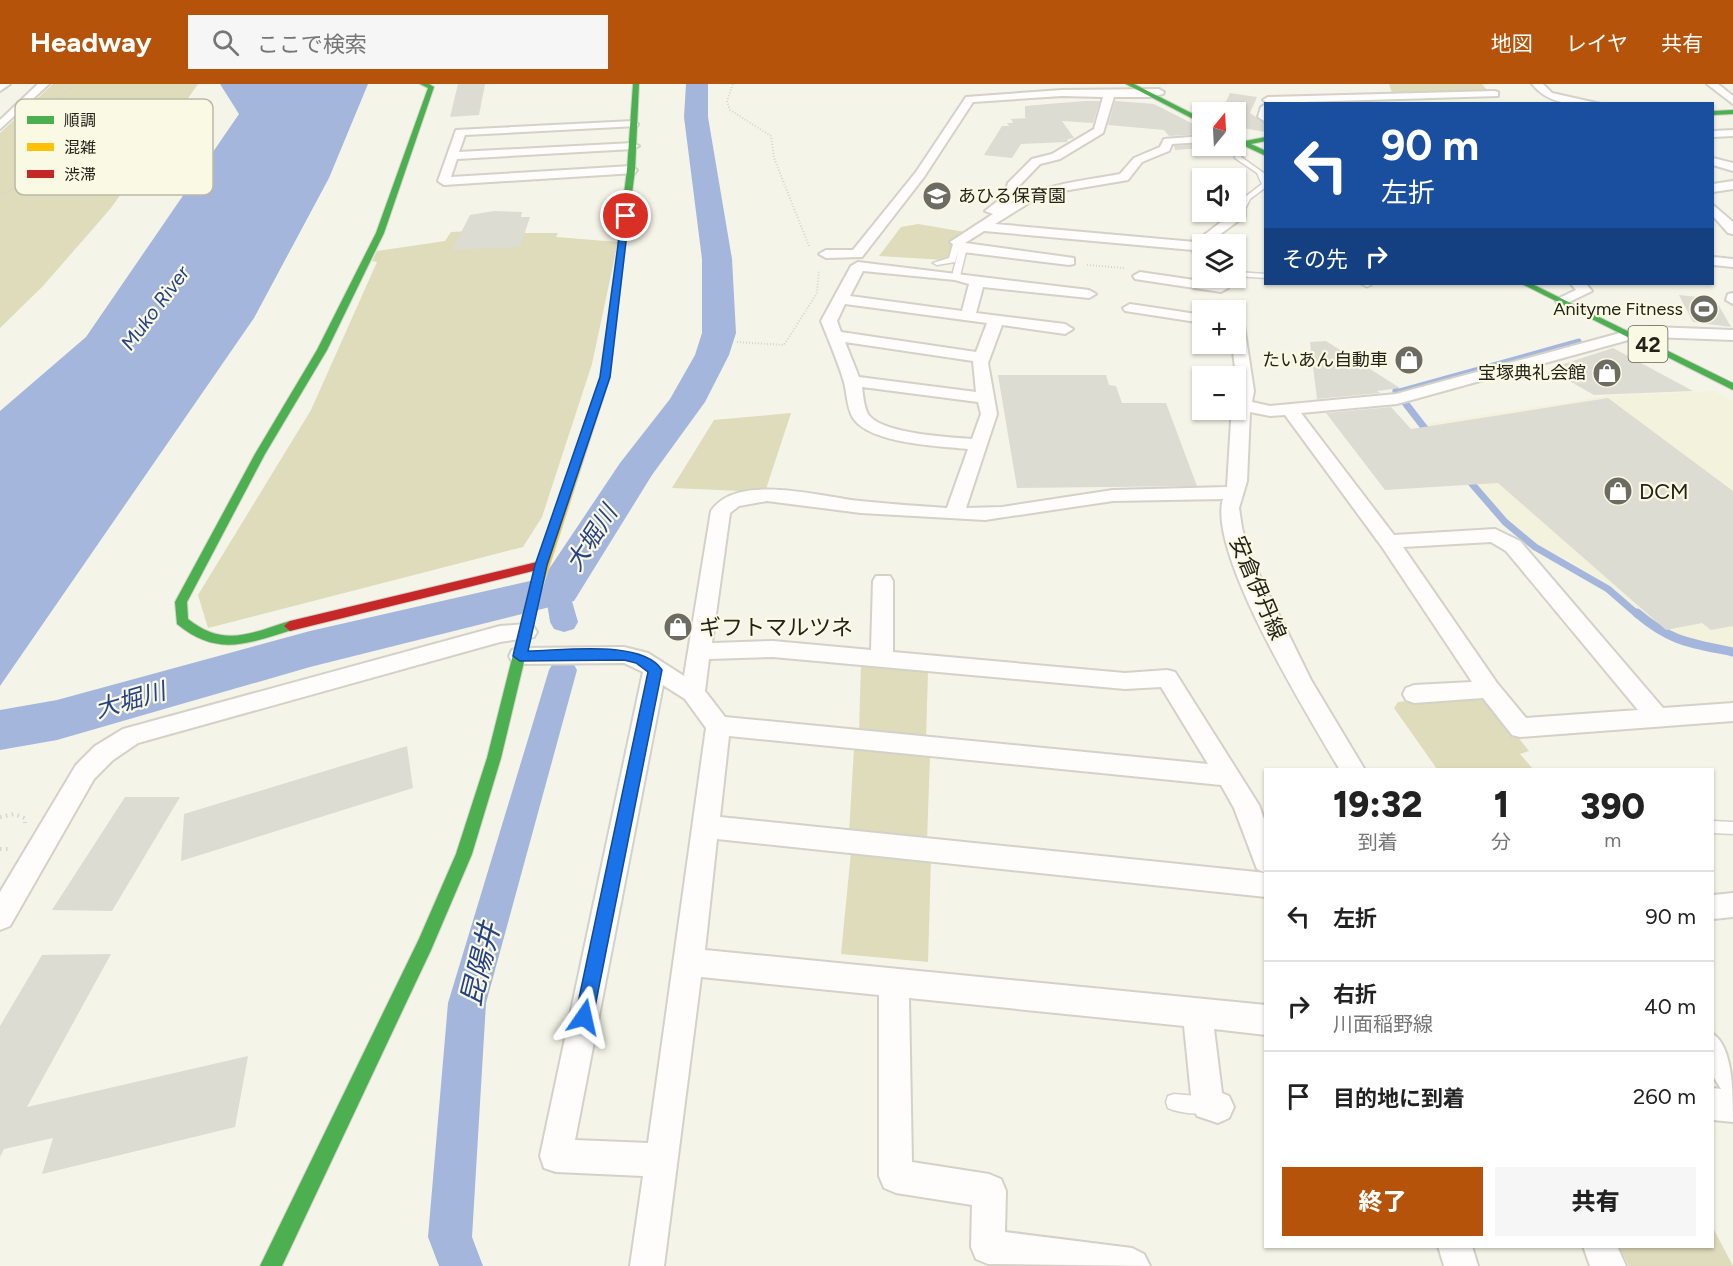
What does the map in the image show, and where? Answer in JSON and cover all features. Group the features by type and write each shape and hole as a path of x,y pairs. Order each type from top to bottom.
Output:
{"street":[{"path":"0,88 5,84"},
{"path":"28,99 44,84"},
{"path":"423,84 431,87 380,233 322,350 260,454 181,602 182,621 196,635 223,643 541,567"},
{"path":"271,1266 425,944 464,854 494,758 541,567 605,377 631,170 636,84"},
{"path":"977,84 995,96"},
{"path":"1129,84 1151,90 1192,108"},
{"path":"1382,84 1387,96"},
{"path":"1486,84 1501,102"},
{"path":"1537,84 1548,96 1584,102"},
{"path":"1712,84 1728,111"},
{"path":"823,257 856,254 920,174 970,99 995,96 1109,94 1151,90 1192,115"},
{"path":"1596,90 1608,102"},
{"path":"960,228 1010,198 1012,186 1036,162 1056,157 1099,131 1109,94"},
{"path":"1266,101 1494,94"},
{"path":"0,126 15,112"},
{"path":"631,170 444,181 460,132 633,123"},
{"path":"1246,133 1263,141"},
{"path":"1714,134 1733,134"},
{"path":"1069,261 963,248 957,242 1019,202 1040,193 1129,175 1138,160 1162,151 1168,141 1192,140"},
{"path":"1246,141 1263,141"},
{"path":"1246,144 1264,153"},
{"path":"451,156 633,146"},
{"path":"1714,161 1733,167"},
{"path":"1714,188 1733,185"},
{"path":"1714,210 1733,231"},
{"path":"1209,234 1226,222"},
{"path":"981,227 1192,245"},
{"path":"1714,261 1733,263"},
{"path":"976,445 896,434 868,424 862,418 852,381 829,321 858,266 956,276 977,282 1089,294"},
{"path":"1140,276 1212,300"},
{"path":"968,314 977,282"},
{"name":"42","path":"1529,285 1562,300"},
{"name":"42","path":"1534,285 1733,387"},
{"path":"1562,300 1585,291 1579,285"},
{"path":"841,299 968,314 1065,329"},
{"path":"1130,308 1192,317"},
{"path":"955,512 976,445 989,414 981,357 987,350 996,320"},
{"path":"1246,406 1270,411 1397,399 1652,332 1733,335"},
{"path":"835,336 981,357"},
{"path":"852,381 985,398"},
{"path":"1288,409 1389,542 1490,689 1520,728 1733,712"},
{"name":"安倉伊丹線","path":"1240,420 1238,481 1233,493 1232,528 1248,575 1301,684 1352,768"},
{"path":"693,693 721,511 733,500 759,496 792,497 839,505 1001,513 1097,497 1233,493"},
{"path":"1389,542 1495,535 1513,546 1658,718"},
{"path":"882,659 884,581"},
{"path":"0,917 85,772 104,753 131,736 527,627"},
{"path":"698,651 773,649 1125,681 1167,678 1246,805 1264,855"},
{"path":"520,656 624,655 640,659 693,693 717,726 689,962 647,1266"},
{"path":"655,670 556,1156 661,1160"},
{"path":"1414,694 1490,689"},
{"path":"717,726 1228,776"},
{"path":"706,826 1264,885"},
{"path":"1714,907 1733,905"},
{"path":"689,962 1264,1020"},
{"path":"894,983 896,1176 989,1191 988,1247 1132,1266"},
{"path":"1197,1013 1213,1106"},
{"path":"1714,1050 1733,1079"},
{"path":"1714,1104 1733,1106"},
{"path":"1456,1248 1461,1266"},
{"path":"1601,1248 1608,1266"}],"lane":[{"path":"1238,156 1260,172 1264,179"},
{"path":"1246,201 1264,186"},
{"path":"938,263 952,260 956,246 963,248 956,276"},
{"path":"1246,275 1264,276"},
{"path":"1714,827 1733,828"},
{"path":"1174,1102 1213,1106"}],"path":[{"path":"60,99 74,84"},
{"path":"733,84 727,101 730,110 771,136 774,158 804,230 811,253"},
{"path":"0,195 15,188"},
{"path":"737,342 784,345 817,292 823,257"},
{"path":"0,816 14,814 25,818 25,825 20,833"},
{"path":"0,849 9,849 15,841"}],"shaded area":[{"path":"53,84 198,84 187,99 37,99"},
{"path":"1389,84 1482,84 1487,90 1398,95 1392,93"},
{"path":"15,119 15,195 120,195 43,286 0,328 0,133"},
{"path":"918,224 965,232 951,251 951,258 944,260 879,256 901,227"},
{"path":"514,229 513,233 558,233 556,237 618,242 592,364 542,517 523,547 208,628 198,595 311,410 377,262 372,261 377,251 445,241 451,232"},
{"path":"1714,391 1733,401 1733,650 1678,638 1661,630 1607,585 1571,561 1537,545 1508,521 1424,424 1607,396"},
{"path":"791,413 765,492 672,488 714,420"},
{"path":"861,664 928,671 926,739 859,733"},
{"path":"1478,695 1487,699 1529,751 1520,754 1532,768 1436,768 1394,708 1398,702"},
{"path":"854,748 930,756 927,841 849,834"},
{"path":"851,852 931,859 928,962 841,954"},
{"path":"1714,1230 1733,1266 1629,1266 1620,1248 1714,1248"}],"water":[{"name":"Muko River","path":"220,84 368,84 329,178 254,318 0,686 0,411 86,337 183,195 213,195 213,152 239,114"}],"building":[{"path":"458,84 485,84 479,115 450,117"},
{"path":"1230,93 1257,97 1250,113 1264,123 1264,132 1246,129 1246,102 1226,102"},
{"path":"1100,101 1093,123 1062,121 1074,138 1068,139 1067,142 1021,144 1012,158 984,155 1002,126 1009,126 1007,123 1013,123 1011,119 1027,118 1025,117 1025,106"},
{"path":"1115,101 1154,104 1192,123 1192,135 1169,136 1164,130 1108,125"},
{"path":"1192,145 1192,149 1175,150 1174,146"},
{"path":"494,211 522,212 521,217 530,217 520,247 452,250 470,215"},
{"name":"Anityme Fitness","path":"1679,295 1715,299 1731,327 1693,322"},
{"path":"1326,341 1400,388 1377,391 1380,393 1317,399 1310,342"},
{"name":"宝塚典礼会館","path":"1613,348 1693,391 1594,395 1548,369"},
{"path":"998,375 1106,375 1109,385 1116,386 1122,403 1166,403 1197,486 1017,488"},
{"path":"1608,398 1733,491 1733,626 1711,630 1702,623 1666,630 1498,483 1385,490 1326,413 1391,407 1411,429"},
{"path":"407,746 413,788 181,861 184,814"},
{"path":"125,797 180,797 112,911 52,910"},
{"path":"111,954 27,1107 248,1056 235,1127 42,1174 53,1138 4,1149 0,1157 0,1026 42,955"}],"waterway":[{"name":"大堀川","path":"0,730 57,720 310,649 558,590 634,472 687,402 712,355 719,333 717,259 696,117 697,84"},
{"path":"1397,392 1579,341"},
{"path":"1397,392 1430,435"},
{"path":"1466,477 1505,522 1535,547 1608,589 1638,615"},
{"name":"昆陽井","path":"558,590 564,622"},
{"path":"1637,613 1671,636 1733,652"},
{"name":"昆陽井","path":"461,1266 450,1237 467,1003 563,670"}],"traffic: fast":[{"path":"290,626 247,638 220,641 195,632 182,621 181,602 260,454 322,350 380,233 431,87 423,84"},
{"path":"621,248 631,170 636,84"},
{"path":"1129,84 1192,116"},
{"path":"1714,113 1733,112"},
{"path":"1246,142 1264,139"},
{"path":"1246,144 1264,153"},
{"path":"1528,285 1733,387"},
{"path":"271,1266 425,944 464,854 494,758 535,591"}],"traffic: slow":[{"path":"535,591 605,377 621,248"}],"traffic: jam":[{"path":"290,626 541,565"}],"place":[{"name":"あひる保育園","path":"937,196"},
{"name":"Anityme Fitness","path":"1704,309"},
{"name":"たいあん自動車","path":"1409,360"},
{"name":"宝塚典礼会館","path":"1607,373"},
{"name":"DCM","path":"1618,491"},
{"name":"ギフトマルツネ","path":"678,627"}],"route":[{"path":"584,1017 655,670 640,659 624,655 520,656 541,565 605,377 626,216"}]}
